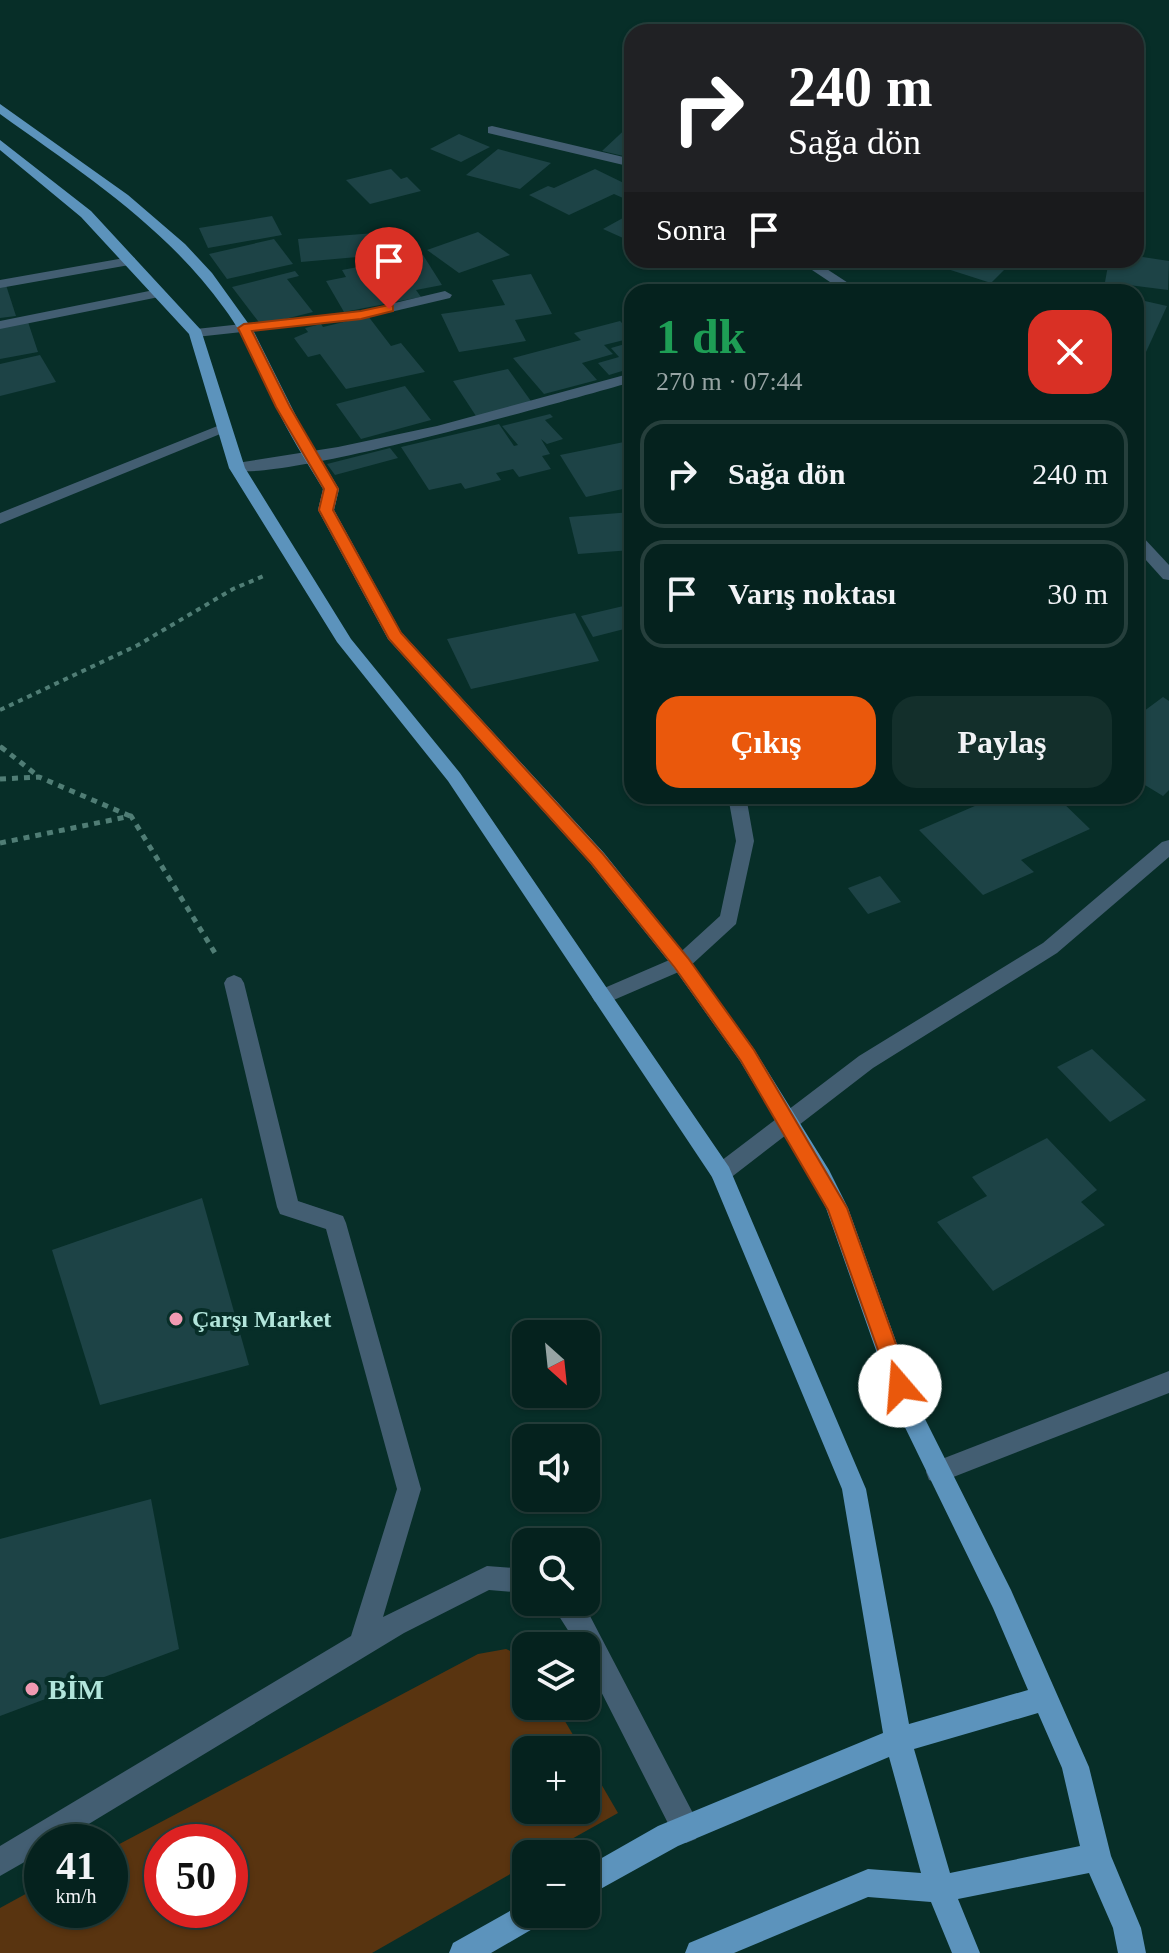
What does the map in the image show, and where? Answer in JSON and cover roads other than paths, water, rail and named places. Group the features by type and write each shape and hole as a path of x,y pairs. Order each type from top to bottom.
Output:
{"main road":[{"path":"0,108 136,204 199,266 244,328 283,407 331,489 326,510 394,635 597,858 681,963 747,1055 787,1120 837,1208 910,1413 1002,1599 1075,1767 1097,1857 1127,1928 1132,1953"},
{"path":"0,144 86,214 196,333 237,468 345,642 454,777 721,1173 854,1489 898,1740 940,1889 966,1953"},
{"path":"600,1875 668,1836 898,1740 1045,1698"},
{"path":"699,1953 868,1883 940,1889 1097,1857"},
{"path":"463,1953 512,1925"}],"street":[{"path":"492,130 624,161"},
{"path":"0,284 130,261"},
{"path":"816,268 840,284"},
{"path":"0,325 159,293"},
{"path":"196,333 361,315 445,295"},
{"path":"237,468 313,458 509,415 624,379"},
{"path":"0,519 225,427"},
{"path":"1144,548 1169,575"},
{"path":"602,997 681,963 729,919 737,892 745,841 738,804"},
{"path":"721,1173 866,1062 1050,948 1169,847"},
{"path":"234,983 288,1207 335,1223 409,1489 361,1645"},
{"path":"938,1472 1169,1382"},
{"path":"0,1862 395,1624 487,1578 512,1580"},
{"path":"574,1616 686,1829"}],"place":[{"name":"Çarşı Market","path":"176,1319"},
{"name":"BİM","path":"32,1689"}]}
